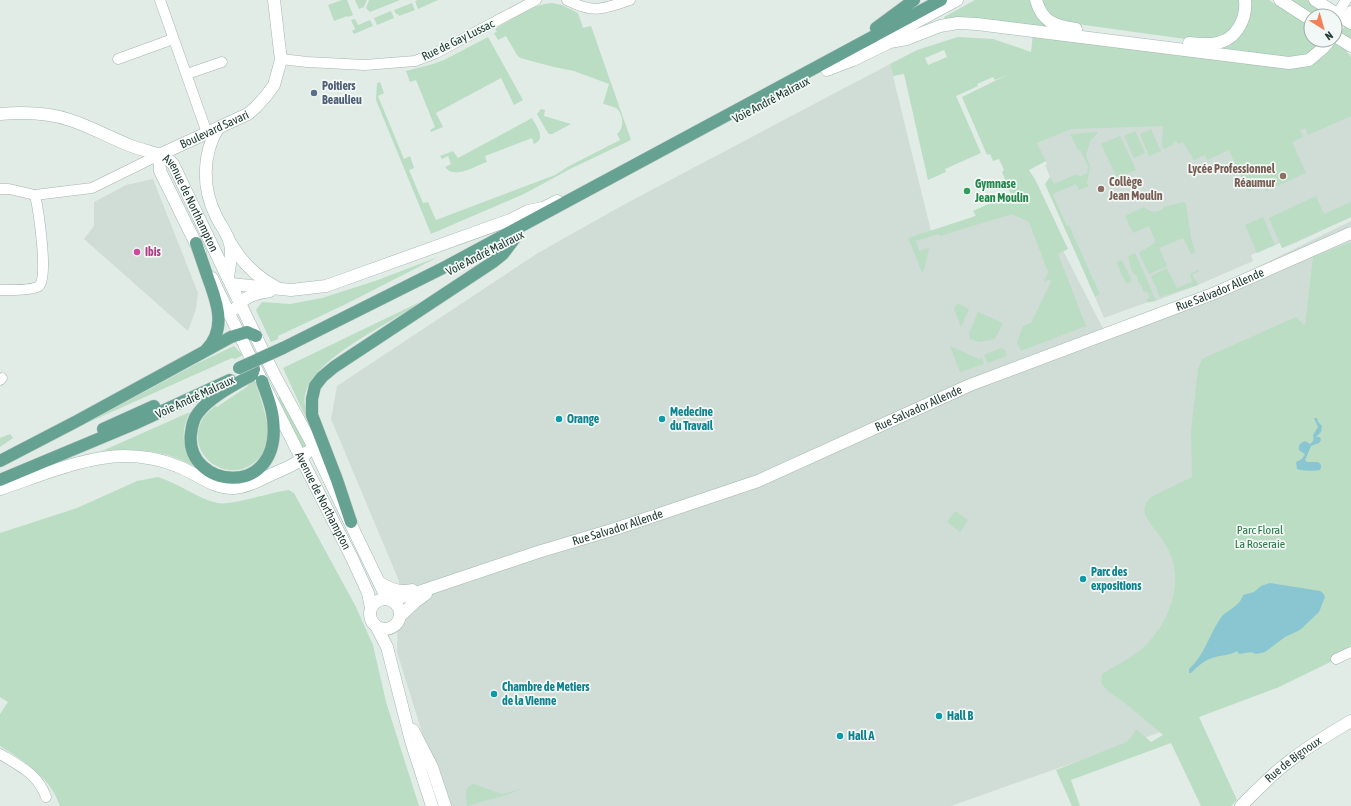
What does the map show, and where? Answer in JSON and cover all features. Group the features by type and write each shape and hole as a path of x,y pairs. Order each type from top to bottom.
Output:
{"main road":[{"path":"825,67 914,0"},
{"name":"Voie André Malraux","path":"0,474 242,374 252,375 254,369 284,351 515,238 825,67 941,0"},
{"name":"Voie André Malraux","path":"0,480 127,427 242,374 825,67"},
{"path":"351,522 337,480 312,415 312,399 315,386 322,377 334,367 493,262 503,254 515,238"},
{"path":"196,243 215,297 219,320 214,340 204,352"},
{"path":"0,461 239,334 246,332 256,336"},
{"path":"242,374 226,390 197,414 192,426 190,438 192,447 198,459 208,470 224,478 234,479 248,476 264,463 272,448 274,438 273,417 262,381"}],"street":[{"path":"160,0 207,133"},
{"name":"Rue de Gay Lussac","path":"281,59 365,65 415,61 436,53 536,0"},
{"path":"567,0 582,7 598,9 630,0"},
{"name":"Voie André Malraux","path":"825,67 958,0"},
{"path":"1036,0 1043,15 1053,24 1062,27 1206,45 1219,43 1229,38 1239,28 1244,19 1246,7 1245,0"},
{"path":"1280,0 1303,15"},
{"path":"1315,0 1344,17 1346,0"},
{"name":"Boulevard Savari","path":"159,155 248,114 262,101 274,85 281,59 274,2"},
{"path":"825,67 854,60 890,42 907,39 940,26 958,23 1289,63 1309,60 1323,48"},
{"path":"118,59 174,39"},
{"path":"187,74 222,62"},
{"path":"0,114 29,113 58,116 159,155"},
{"path":"218,128 212,137 207,154 207,192 213,209 231,244 242,260 258,276 281,289"},
{"path":"0,189 9,188 35,195 92,188 159,155"},
{"name":"Avenue de Northampton","path":"371,608 364,583 262,381 160,170 159,155 168,159 173,164 274,374 311,442 389,600"},
{"path":"231,244 230,281 281,289 326,286 510,220 528,211 543,208 570,194 592,189"},
{"path":"0,290 33,288 39,286 42,282 44,274 40,226 35,195"},
{"name":"Rue Salvador Allende","path":"389,600 410,595 538,552 615,529 758,481 966,387 1215,293 1351,232"},
{"path":"231,316 240,302 255,294 281,289"},
{"path":"0,489 78,464 108,457 123,456 145,457 159,460 178,466 218,485 234,488 252,484 302,459 311,442"},
{"name":"Rue Salvador Allende","path":"379,582 399,591 406,591 441,580 481,572"},
{"name":"Rue Salvador Allende","path":"397,620 424,595 481,572"},
{"path":"392,667 392,644 399,608 394,602 389,600 377,601 371,608 371,618 385,643 411,741 432,806"},
{"path":"376,626 386,629 397,620"},
{"path":"1336,659 1351,652"},
{"path":"402,707 430,761 445,806"},
{"name":"Rue de Bignoux","path":"1241,806 1290,760 1351,721"},
{"path":"411,741 424,761 440,806"},
{"path":"0,754 26,770 36,779 43,789 46,798"}],"shaded area":[{"path":"890,64 931,231 1035,196 1109,340 1351,221 1351,537 1172,728 951,806 445,806 397,652 399,581 331,419 337,386 538,253 625,204"},
{"path":"1044,80 1351,96 1351,217 1293,244 1282,248 1280,243 1251,255 1253,261 1198,285 1104,318 1095,297 1100,294 1069,225 1067,226 1053,194 1053,184 1045,165 1047,164 1037,143 1067,130"},
{"path":"153,179 198,293 196,309 188,331 84,239 94,226 94,202 126,185"}],"green space":[{"path":"342,0 347,0 353,15 334,21 328,5"},
{"path":"355,0 367,0 364,7 359,9"},
{"path":"369,0 400,0 370,12 366,8"},
{"path":"438,0 418,9 415,1"},
{"path":"975,0 1032,0 1053,27 946,21 944,17"},
{"path":"1041,0 1240,0 1241,10 1234,27 1220,38 1200,41 1062,22 1047,12"},
{"path":"1250,0 1269,0 1303,22 1303,48 1315,48 1302,59 1218,51 1218,48 1225,45"},
{"path":"1287,0 1307,0 1319,8 1303,8 1303,10"},
{"path":"412,3 415,10 399,16 396,14 394,10"},
{"path":"552,3 562,5 578,13 583,28 591,26 631,140 570,169 524,194 431,234 376,100 377,83 380,82 384,93 378,96 404,159 410,156 414,168 409,170 423,203 428,202 436,220 555,175 569,166 620,140 617,134 621,128 622,117 616,108 603,104 609,84 574,71 520,58 506,36 498,40 494,33 497,32 495,29 530,9"},
{"path":"391,11 394,18 377,25 374,18"},
{"path":"355,19 358,25 370,20 373,26 354,34 352,31 355,29 351,20"},
{"path":"1345,26 1351,29 1351,41 1343,35 1343,29"},
{"path":"1033,34 1296,68 1327,48 1343,48 1351,57 1351,116 1308,135 1305,128 1300,130 1303,137 1292,142 1306,173 1266,191 1262,185 1248,191 1229,150 1207,160 1205,155 1194,160 1183,142 1178,144 1176,141 1173,142 1174,144 1164,149 1162,145 1163,126 1071,129 1037,143 1046,161 1029,170 1036,181 1068,249 1058,254 1086,326 1021,351 1017,342 1023,326 1031,323 1051,282 1050,279 1044,282 1048,272 1029,222 1012,214 940,236 939,234 916,241 919,251 929,248 924,270 922,272 908,238 976,216 973,211 1002,198 1004,203 1012,200 1002,172 1004,170 999,159 993,161 990,154 987,155 962,97 1009,74 995,80 993,77 956,96 981,153 945,169 946,172 928,180 904,74 893,76 890,64 917,50 958,37 993,39 1031,52","holes":["944,50 947,57 928,65 925,58"]},
{"path":"488,37 523,100 514,105 501,78 436,113 443,127 431,132 430,130 435,127 416,80 410,82 406,71 444,60"},
{"path":"541,109 545,110 544,116 571,124 552,134 549,134 537,114"},
{"path":"532,118 540,135 540,139 534,144 532,138 485,156 487,162 465,171 449,171 445,167 451,164 448,156 442,159 440,156 453,151 458,158"},
{"path":"1151,129 1161,151 1149,156 1140,134"},
{"path":"1135,131 1145,153 1134,158 1124,136"},
{"path":"1098,133 1090,141 1086,155 1090,167 1087,183 1089,186 1079,190 1076,184 1053,194 1067,226 1069,225 1100,294 1095,297 1045,184 1050,177 1054,184 1077,174 1079,177 1088,173 1087,170 1089,168 1070,134"},
{"path":"1120,136 1136,170 1117,178 1101,144"},
{"path":"1316,196 1324,214 1351,202 1351,217 1282,248 1269,218"},
{"path":"1184,202 1186,204 1191,238 1195,252 1191,254 1183,238 1159,248 1167,266 1149,274 1139,253 1156,242 1149,226 1133,233 1125,216 1144,207 1149,211 1157,212 1164,207"},
{"path":"1263,217 1275,245 1257,253 1245,225"},
{"name":"Parc Floral La Roseraie","path":"1351,242 1351,652 1277,688 1199,717 1237,800 1231,806 1201,806 1171,743 1071,780 1080,806 1072,806 1056,770 1127,742 1136,729 1151,742 1163,735 1125,703 1108,691 1101,683 1102,674 1132,656 1148,643 1163,622 1173,598 1175,572 1172,560 1165,543 1147,518 1145,514 1145,507 1151,497 1192,477 1191,431 1198,369 1202,359 1296,317 1305,326 1313,257"},
{"path":"1135,253 1156,301 1147,302 1147,299 1150,298 1148,293 1143,291 1142,286 1138,282 1137,276 1132,272 1128,256"},
{"path":"438,257 346,304 278,336 278,339 271,342 256,310 262,302 290,304 322,298 375,281"},
{"path":"1122,260 1132,281 1126,284 1116,262"},
{"path":"1167,268 1177,288 1192,282 1190,274 1198,270 1199,271 1192,275 1198,285 1160,297 1151,276"},
{"path":"420,302 349,346 316,374 307,389 305,405 320,443 317,442 283,368"},
{"path":"957,303 969,309 961,327 954,309"},
{"path":"978,312 1003,323 995,339 979,342 970,339 969,333"},
{"path":"234,346 243,355 235,359 232,358 87,423 198,363"},
{"path":"950,346 979,359 982,358 984,364 960,372"},
{"path":"1001,348 1005,350 1007,356 988,363 984,355"},
{"path":"255,381 267,422 268,431 266,447 262,455 255,462 244,468 232,470 221,468 211,462 203,454 199,444 198,432 202,420 215,406 217,407 248,386 247,384"},
{"path":"281,396 306,445 304,452 278,398"},
{"path":"190,412 184,428 184,442 188,455 197,468 174,457 151,452 139,450 102,451"},
{"path":"10,434 13,438 0,447 0,438"},
{"path":"158,477 202,498 217,503 232,503 281,491 289,490 294,493 356,607 373,645 386,702 419,806 60,806 50,786 43,778 27,764 0,746 0,714 8,702 0,697 0,533 77,508 137,481"},
{"path":"955,511 968,520 960,532 947,522"},
{"path":"474,784 502,794 522,789 467,806 467,790 470,785"}],"water":[{"path":"1314,418 1317,418 1318,422 1322,426 1321,432 1316,437 1320,437 1321,440 1319,443 1311,446 1305,460 1307,462 1318,462 1321,465 1321,469 1312,471 1297,469 1296,462 1302,459 1305,454 1299,450 1299,445 1305,441 1310,444 1314,439 1313,435 1318,427"},
{"path":"1270,583 1320,591 1325,597 1319,612 1300,630 1285,637 1265,652 1256,654 1251,652 1239,654 1237,651 1231,654 1215,657 1206,661 1189,673 1189,669 1199,658 1220,619 1239,602 1243,595 1254,592 1261,586"}],"place":[{"name":"Poitiers Beaulieu","path":"314,93"},
{"name":"Lycée Professionnel Réaumur","path":"1283,176"},
{"name":"Collège Jean Moulin","path":"1101,189"},
{"name":"Gymnase Jean Moulin","path":"967,191"},
{"name":"Ibis","path":"137,252"},
{"name":"Orange","path":"559,419"},
{"name":"Medecine du Travail","path":"662,419"},
{"name":"Parc des expositions","path":"1083,579"},
{"name":"Chambre de Metiers de la Vienne","path":"494,694"},
{"name":"Hall B","path":"939,716"},
{"name":"Hall A","path":"840,736"}]}
